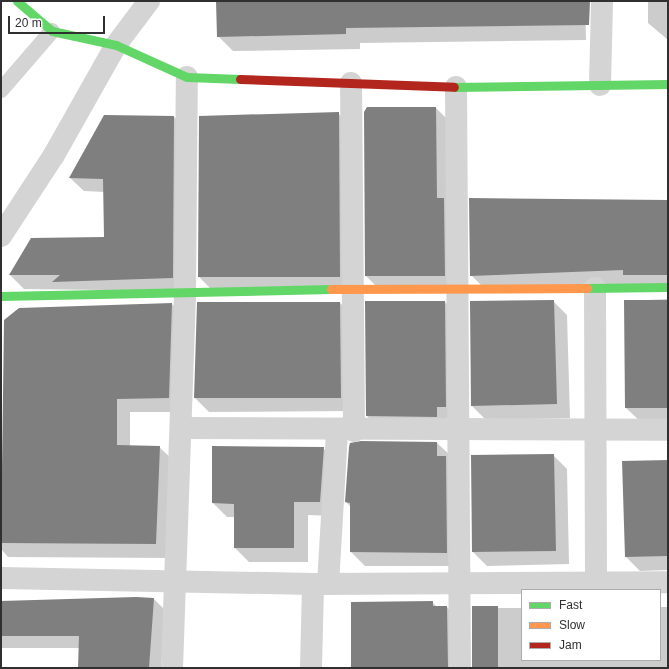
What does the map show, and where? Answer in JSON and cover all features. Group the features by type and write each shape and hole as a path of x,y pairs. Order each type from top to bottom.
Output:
{"street":[{"path":"17,1 52,31 116,45 187,77 456,87 668,84"},
{"path":"1,236 54,154 116,45 149,1"},
{"path":"600,85 602,1"},
{"path":"172,668 185,290 187,77"},
{"path":"311,668 320,584 346,431 352,291 351,83"},
{"path":"456,87 460,288 460,668"},
{"path":"1,296 185,290 352,291 460,288 668,287"},
{"path":"595,288 596,582"},
{"path":"181,428 346,431 668,430"},
{"path":"1,578 320,584 668,582"}],"lane":[{"path":"1,90 52,31"}],"building":[{"path":"216,1 590,1 589,25 346,28 346,34 217,37"},
{"path":"367,107 436,107 437,198 444,198 445,276 365,276 364,112"},
{"path":"339,112 340,277 198,277 199,116"},
{"path":"104,115 174,116 173,278 52,282 60,275 9,275 31,238 104,237 103,179 69,178"},
{"path":"469,198 668,200 668,275 623,275 623,270 470,276"},
{"path":"554,300 557,404 471,406 470,301"},
{"path":"624,300 668,300 668,408 625,408"},
{"path":"365,301 445,301 446,407 437,407 437,417 366,416"},
{"path":"197,302 340,302 341,398 194,398"},
{"path":"172,303 169,398 117,399 117,445 160,446 156,544 1,543 4,320 19,308"},
{"path":"361,441 437,442 437,456 446,456 447,553 350,552 350,503 345,502 349,447 350,443"},
{"path":"212,446 324,447 320,502 294,502 294,548 234,548 234,504 212,503"},
{"path":"554,454 556,551 472,552 471,455"},
{"path":"668,460 668,556 625,557 622,461"},
{"path":"136,597 154,598 149,668 78,668 79,636 1,636 1,601"},
{"path":"433,601 433,606 447,606 448,668 351,668 351,602"},
{"path":"472,606 498,606 498,668 472,668"}],"traffic: fast":[{"path":"17,1 52,31 116,45 187,77 240,79"},
{"path":"454,87 668,84"},
{"path":"587,288 668,287"},
{"path":"1,296 331,289"}],"traffic: slow":[{"path":"331,289 587,288"}],"traffic: jam":[{"path":"240,79 454,87"}]}
